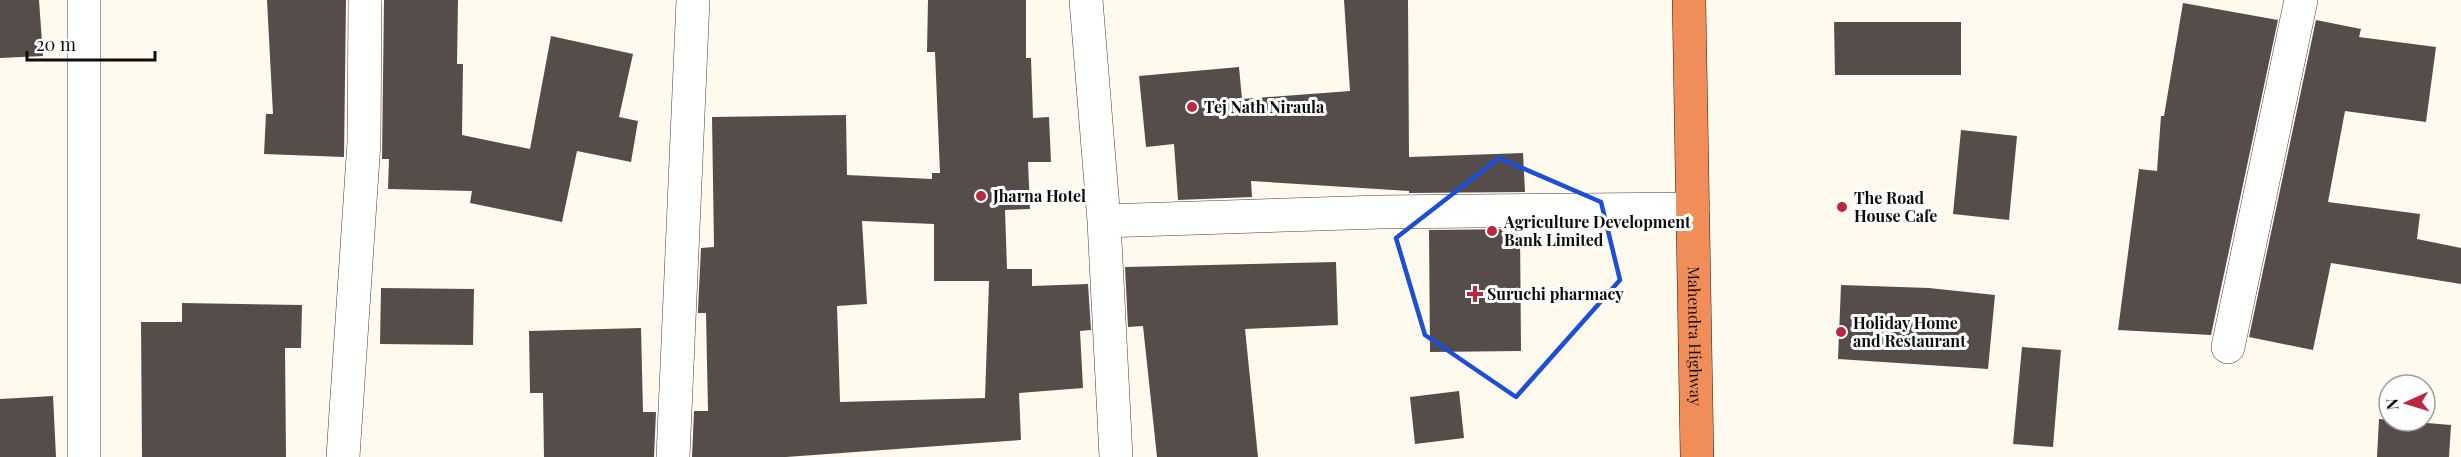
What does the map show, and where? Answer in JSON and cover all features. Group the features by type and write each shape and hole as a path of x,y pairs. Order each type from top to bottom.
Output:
{"highway":[{"name":"Mahendra Highway","path":"1689,0 1697,457"}],"street":[{"path":"84,0 84,457"},
{"path":"343,457 364,142 365,0"},
{"path":"673,457 693,0"},
{"path":"1086,0 1104,221 1116,457"},
{"path":"2228,347 2301,0"},
{"path":"1104,221 1380,212 1693,209"}],"highlighted area":[{"path":"1499,158 1601,202 1620,280 1516,397 1425,335 1396,238"}],"building":[{"path":"0,0 39,0 43,56 0,58"},
{"path":"267,0 346,0 344,157 264,154 266,114 273,114"},
{"path":"384,0 458,0 457,64 463,64 462,135 530,149 551,36 633,54 619,117 638,121 631,162 577,151 562,222 470,203 472,191 388,189 389,159 382,159"},
{"path":"928,0 1026,0 1026,58 1031,58 1033,118 1049,117 1051,162 1028,162 1030,209 1005,210 1007,269 1032,269 1032,286 1088,284 1091,330 1080,331 1083,388 1019,393 1021,440 786,457 692,457 694,411 708,411 706,313 698,313 698,310 701,248 714,247 712,117 846,115 847,175 932,179 932,173 940,173 935,52 927,52","holes":["862,221 934,224 934,281 989,281 985,398 840,402 837,306 867,304"]},
{"path":"1344,0 1408,0 1409,157 1523,153 1525,192 1409,193 1409,191 1251,181 1252,197 1178,200 1174,144 1146,147 1139,76 1239,67 1242,99 1350,91"},
{"path":"2183,3 2278,20 2211,335 2118,330 2139,169 2157,171 2161,116 2164,116"},
{"path":"2316,20 2361,29 2359,37 2436,47 2426,122 2345,111 2328,202 2420,214 2417,239 2461,248 2461,284 2331,263 2313,350 2249,337"},
{"path":"1834,22 1961,22 1961,75 1835,75"},
{"path":"1961,130 2017,136 2009,220 1953,214"},
{"name":"Suruchi pharmacy","path":"1520,229 1521,351 1430,352 1429,230"},
{"path":"1336,262 1338,325 1245,329 1258,457 1157,457 1143,326 1128,327 1125,267"},
{"path":"1841,285 1929,288 1995,295 1988,369 1838,359"},
{"path":"381,288 474,289 473,345 380,344"},
{"path":"182,303 302,305 301,348 285,348 286,457 142,457 141,322 182,322"},
{"path":"641,328 643,412 656,412 654,457 544,457 543,393 530,393 529,331"},
{"path":"2022,347 2061,350 2053,447 2013,444"},
{"path":"1459,391 1464,438 1415,444 1410,397"},
{"path":"53,396 56,457 0,457 0,399"},
{"path":"2437,424 2451,425 2449,457 2377,457 2378,433 2437,433"}],"place":[{"name":"Tej Nath Niraula","path":"1192,107"},
{"name":"Jharna Hotel","path":"981,196"},
{"name":"The Road House Cafe","path":"1842,207"},
{"name":"Agriculture Development Bank Limited","path":"1492,231"},
{"name":"Suruchi pharmacy","path":"1475,294"},
{"name":"Holiday Home and Restaurant","path":"1841,332"}]}
